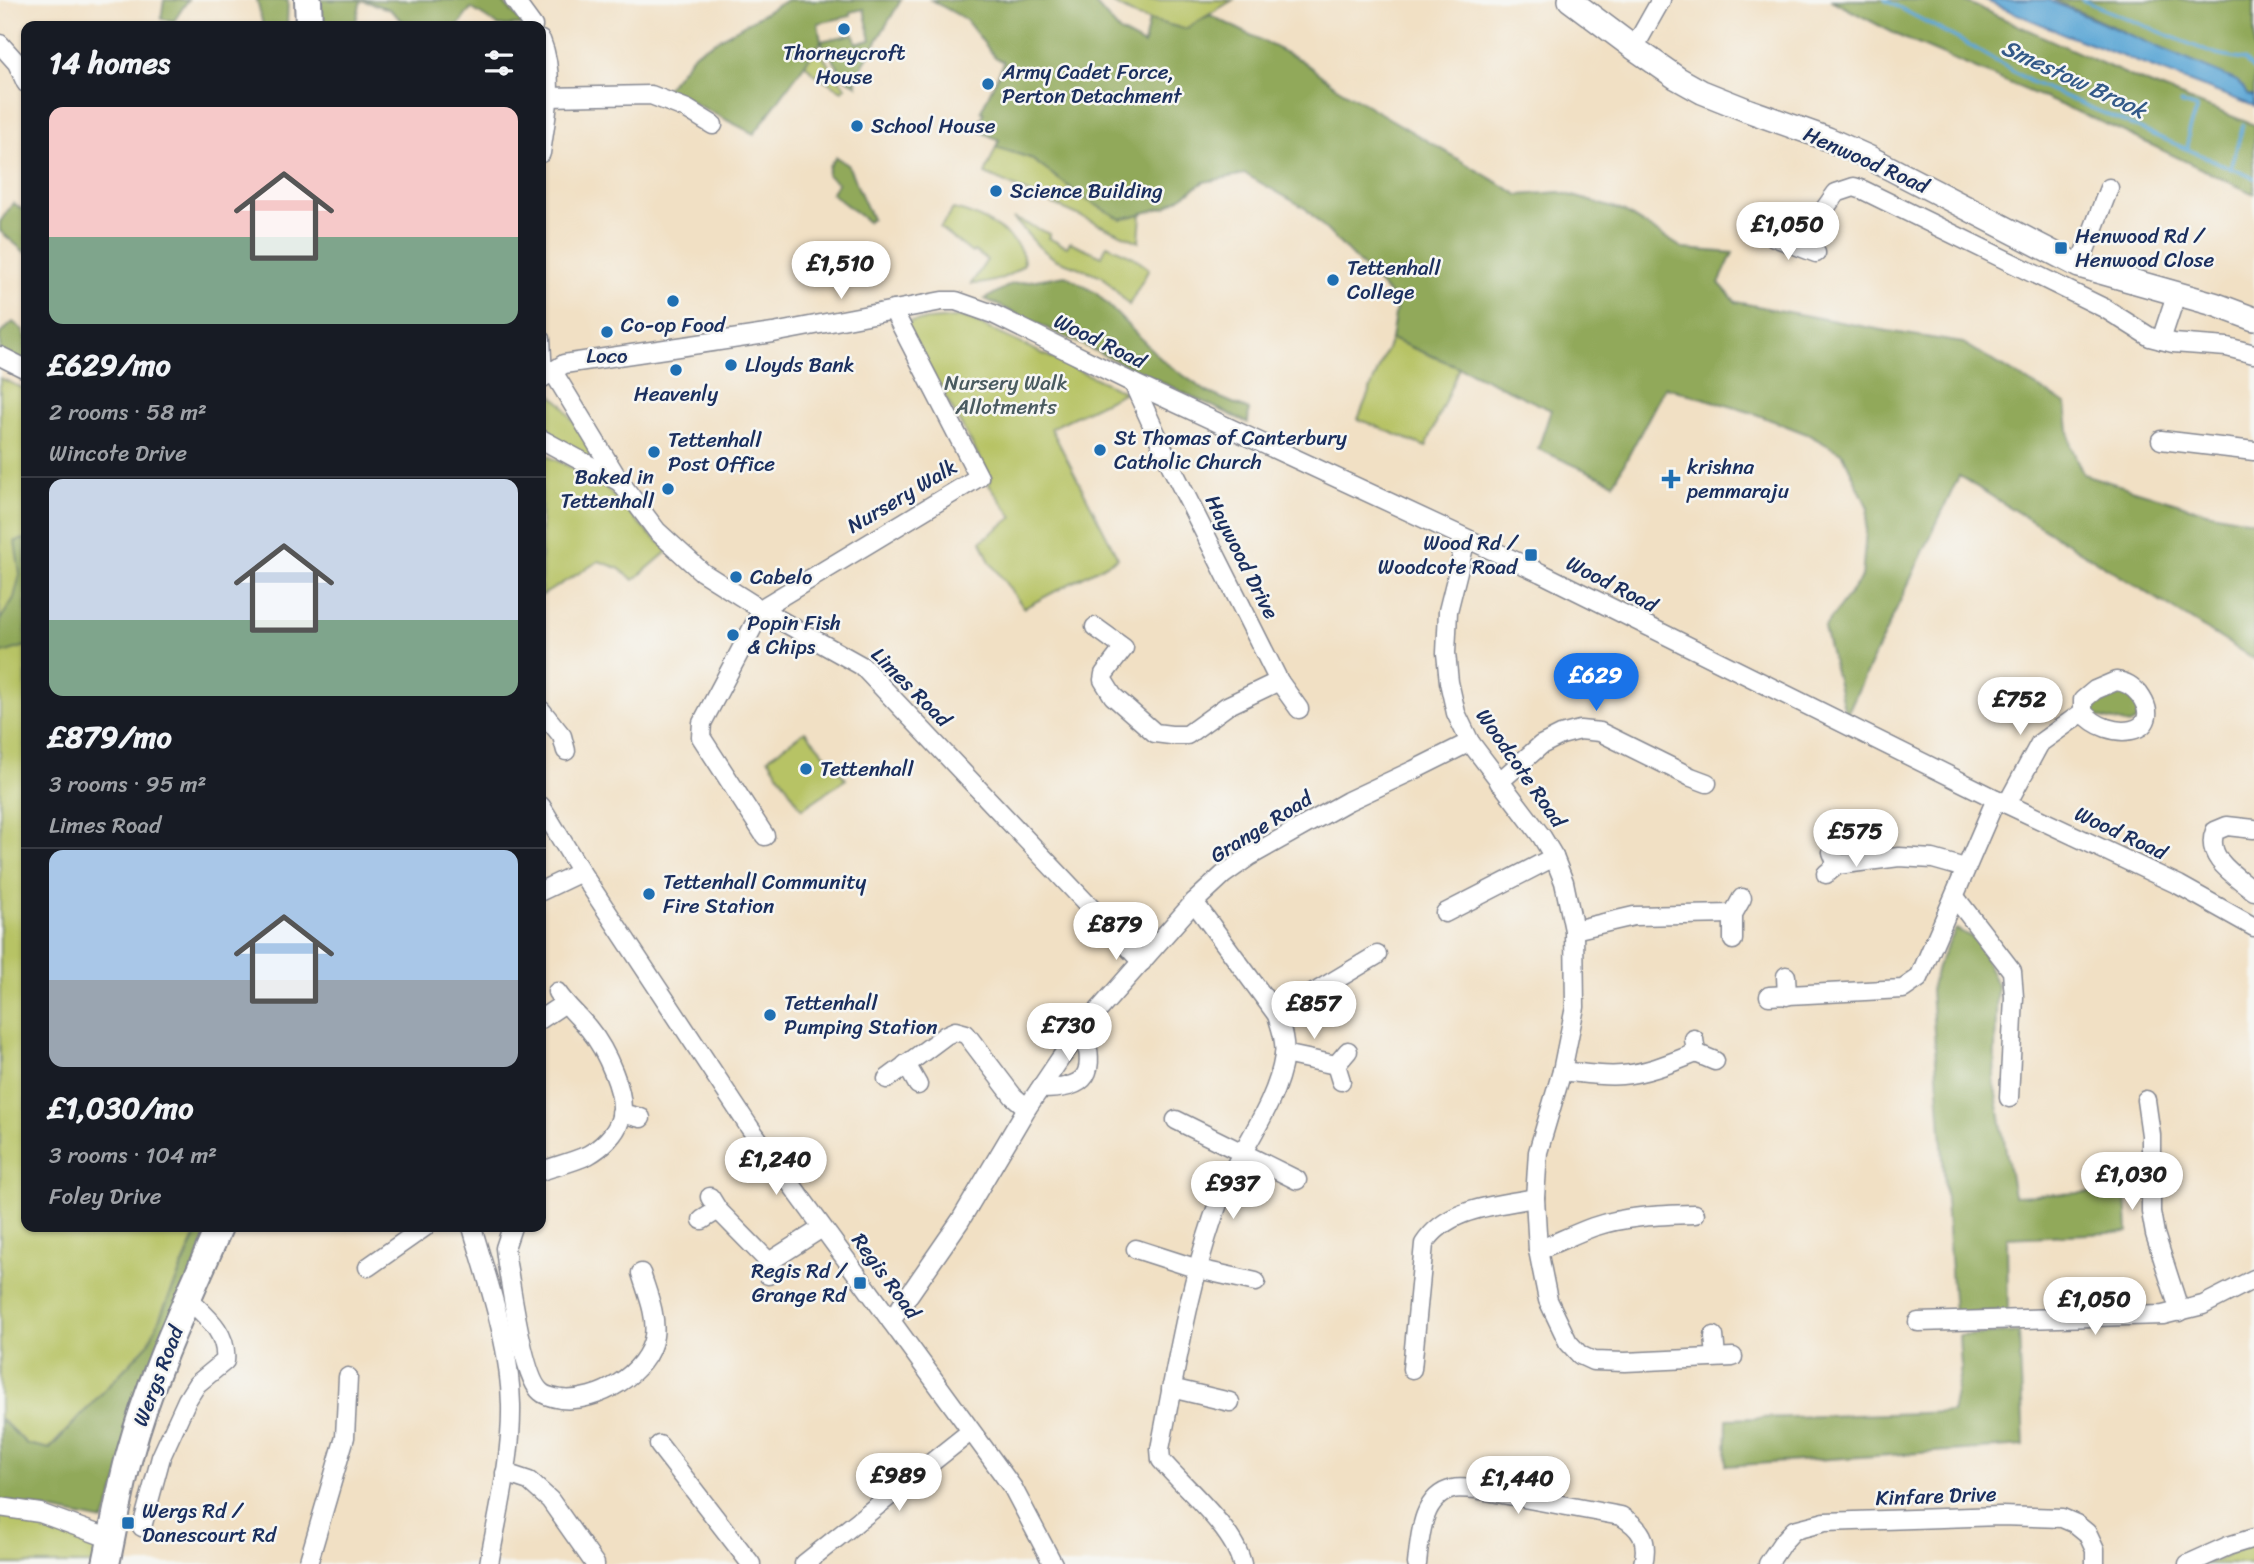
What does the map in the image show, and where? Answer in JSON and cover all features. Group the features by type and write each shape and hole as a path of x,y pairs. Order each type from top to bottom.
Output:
{"highway":[{"path":"309,0 309,21"},
{"name":"Wergs Road","path":"108,1551 130,1454 162,1361 217,1232"}],"main road":[{"name":"Henwood Road","path":"1570,0 1677,78 1702,92 1828,139 1868,157 2078,266 2254,318"}],"street":[{"path":"514,0 529,21"},
{"path":"1634,48 1661,0"},
{"path":"0,44 17,63 21,72"},
{"path":"546,57 549,76 546,113"},
{"path":"548,97 651,95 687,109 713,125"},
{"name":"Henwood Road","path":"1799,245 1836,193 1854,187 2104,308 2138,331 2161,340 2227,347 2254,354"},
{"path":"2078,266 2109,188"},
{"path":"1774,237 1816,253"},
{"path":"2161,340 2176,295"},
{"name":"Wood Road","path":"893,310 956,301 993,314 1133,383 1541,573 2001,802 2179,885 2254,927"},
{"path":"546,374 564,363 773,333 893,310"},
{"name":"Nursery Walk","path":"762,610 847,555 979,477 893,310"},
{"path":"0,356 21,366"},
{"name":"Limes Road","path":"546,378 657,531 702,572 762,610 862,666 1142,962"},
{"name":"Haywood Drive","path":"1133,383 1170,464 1279,681 1299,709"},
{"path":"2161,440 2184,436 2254,451"},
{"name":"Limes Road","path":"546,442 620,482"},
{"name":"Woodcote Road","path":"1466,539 1448,611 1446,653 1456,713 1470,741 1554,857 1564,882 1574,930 1574,1007 1562,1071 1538,1152 1535,1198 1538,1250 1548,1300 1568,1342 1580,1355 1593,1361 1724,1357 1714,1336"},
{"path":"762,610 702,723 701,737 765,836"},
{"path":"1095,627 1124,648 1104,674 1103,680 1119,712 1155,733 1186,735 1227,706 1279,681"},
{"path":"1786,976 1778,996 1903,989 1919,978 1965,868 2001,802 2040,743 2083,712"},
{"path":"546,716 562,736 566,751"},
{"path":"1499,782 1541,745 1561,735 1580,730 1600,732 1694,784"},
{"name":"Grange Road","path":"891,1321 960,1221 1040,1088 1083,1028 1194,902 1223,875 1250,856 1348,801 1414,771 1470,741"},
{"name":"Regis Road","path":"546,814 581,872 750,1128 1013,1488 1053,1564"},
{"path":"2254,829 2227,827 2215,831 2213,837 2218,862 2254,891"},
{"name":"Woodcote Road","path":"1445,913 1554,857"},
{"path":"1832,864 1899,857 1933,859 1965,868"},
{"path":"546,889 581,872"},
{"path":"1955,897 2012,971 2014,997 2009,1098"},
{"path":"1733,940 1732,914 1742,898"},
{"path":"1194,902 1277,1015 1283,1033 1284,1054 1276,1085 1227,1179 1198,1269 1160,1449 1161,1460 1226,1531 1242,1564"},
{"path":"1574,930 1634,916 1732,914"},
{"path":"1277,1015 1377,955"},
{"path":"546,1014 561,997 591,1030 617,1082 621,1112 614,1132 600,1147 587,1156 546,1169"},
{"path":"1040,1088 1070,1087 1080,1082 1090,1068 1089,1049 1083,1028"},
{"path":"887,1079 906,1063 955,1031 966,1034 1013,1096 1027,1108"},
{"path":"1562,1071 1625,1075 1667,1065 1695,1046 1715,1061"},
{"path":"1284,1054 1342,1066"},
{"path":"906,1063 918,1085"},
{"path":"2146,1100 2151,1135 2151,1212 2155,1234 2180,1312"},
{"path":"621,1112 641,1118"},
{"path":"1176,1120 1299,1183"},
{"path":"1417,1359 1424,1244 1432,1232 1462,1213 1535,1198"},
{"path":"702,1220 714,1203 768,1268 822,1228"},
{"path":"1538,1250 1594,1227 1684,1209"},
{"path":"368,1267 418,1232"},
{"path":"473,1232 499,1321 507,1362 511,1406 505,1474 489,1564"},
{"path":"510,1232 505,1248 507,1264 529,1372 541,1393 556,1398 575,1400 594,1397 609,1390 649,1353 655,1334 655,1294 641,1273"},
{"path":"1136,1249 1198,1269 1259,1283"},
{"path":"1918,1322 2146,1317 2180,1312 2203,1305 2254,1279"},
{"name":"Wergs Road","path":"142,1527 161,1457 187,1400 197,1384 225,1362 227,1347 217,1326 188,1298"},
{"path":"308,1564 345,1437 348,1377"},
{"path":"1171,1388 1230,1402"},
{"path":"804,1564 970,1432"},
{"path":"659,1446 751,1564"},
{"name":"Wergs Road","path":"130,1454 161,1457"},
{"path":"505,1474 529,1481 545,1495 595,1564"},
{"path":"1417,1564 1420,1533 1431,1502 1443,1492 1455,1488 1475,1489 1621,1516 1640,1533 1646,1552 1643,1564"},
{"path":"0,1507 40,1513 108,1551"},
{"name":"Kinfare Drive","path":"1768,1564 1782,1542 1794,1531 1809,1525 1825,1522 2000,1516 2062,1518 2076,1524 2087,1533 2095,1550 2095,1564"},
{"path":"2188,1564 2254,1538"}],"green space":[{"path":"164,0 188,0 174,21 161,19"},
{"path":"257,0 288,0 287,21 262,21"},
{"path":"321,0 361,0 356,21 319,21"},
{"path":"361,0 501,0 520,21 491,21 471,8 462,21 402,21 389,9"},
{"path":"787,0 901,0 855,78 857,85 846,79 821,42 754,134 666,89 695,53","holes":["864,9 871,40 856,43 854,34 821,41 818,23 851,16 850,12"]},
{"path":"931,0 1092,0 1120,32 1144,45 1149,20 1185,29 1210,15 1301,60 1338,88 1519,195 1560,192 1623,211 1684,249 1733,253 1719,283 1736,302 1963,343 2066,404 2071,446 2083,474 2206,512 2254,521 2254,659 1959,476 1846,716 1824,628 1862,577 1868,508 1843,454 1807,434 1753,413 1665,387 1614,483 1538,449 1551,410 1391,339 1397,302 1305,208 1245,174 1204,182 1166,207 1121,219 1087,200 1030,158 996,147 999,140 978,128 984,113 981,111 1004,62 995,57 965,19"},
{"path":"1106,0 1233,0 1185,29 1138,17"},
{"path":"1831,0 1962,0 2137,79 2254,125 2254,194 2122,131 1901,37"},
{"path":"2054,0 2254,0 2254,97 2247,95 2237,81"},
{"path":"817,47 846,87 842,91 813,73 805,64"},
{"path":"996,147 1030,158 1087,200 1121,219 1141,214 1139,242 985,174"},
{"path":"836,157 848,165 872,219 868,222 831,193 838,183 827,175 829,166"},
{"path":"13,203 21,209 21,249 0,231 0,222"},
{"path":"953,209 998,228 1016,244 1024,264 999,279 971,284 987,260 974,251 972,253 940,228"},
{"path":"1013,218 1050,234 1048,238 1067,247 1070,242 1102,256 1107,245 1132,256 1149,269 1129,305 1102,276 1055,259 1039,247"},
{"path":"1065,275 1096,293 1163,361 1207,392 1249,410 1248,423 985,299 1012,284"},
{"name":"Nursery Walk Allotments","path":"964,317 1125,392 1051,428 1118,558 1024,608 990,562 981,541 1013,517 989,485 991,478 903,322"},
{"path":"13,322 21,328 21,378 0,367 0,334"},
{"path":"1391,339 1459,367 1426,447 1358,419"},
{"path":"0,378 21,388 21,1232 197,1232 149,1343 49,1449 27,1444 0,1418"},
{"path":"546,394 552,395 562,404 597,459 577,455 546,439"},
{"path":"546,455 600,481 649,534 669,550 634,580 618,568 599,561 546,593"},
{"path":"21,540 21,648 0,654 0,620 14,598 20,574 15,541"},
{"path":"2115,688 2130,697 2140,712 2135,722 2129,725 2090,715 2087,704"},
{"name":"Tettenhall","path":"805,731 846,779 802,809 768,758"},
{"path":"1956,929 1977,940 1997,985 1994,1083 2014,1196 2126,1191 2128,1232 2007,1238 2008,1310 1954,1314 1931,990 1937,967"},
{"path":"198,1232 207,1232 104,1521 0,1500 0,1419 27,1444 50,1449 149,1343"},
{"path":"2019,1332 2024,1446 1726,1466 1727,1419 1952,1412 1961,1368 1959,1336"},
{"path":"0,1511 40,1518 106,1542 103,1564 0,1564"},
{"path":"2254,1544 2254,1564 2205,1564"}],"water":[{"path":"1984,0 2048,0 2237,81 2247,95 2254,97 2254,106 2069,36"}],"waterway":[{"name":"Smestow Brook","path":"1885,0 1973,47 2029,81 2254,178"},
{"path":"2082,0 2217,55 2244,60 2254,70"},
{"path":"2181,103 2197,108 2188,131 2188,147"},
{"path":"2231,169 2243,125"}],"place":[{"name":"Thorneycroft House","path":"844,29"},
{"name":"Army Cadet Force, Perton Detachment","path":"988,84"},
{"name":"School House","path":"857,126"},
{"name":"Science Building","path":"996,191"},
{"name":"Henwood Rd / Henwood Close","path":"2061,248"},
{"name":"Tettenhall College","path":"1333,280"},
{"name":"Co-op Food","path":"673,301"},
{"name":"Loco","path":"607,332"},
{"name":"Lloyds Bank","path":"731,365"},
{"name":"Heavenly","path":"676,370"},
{"name":"St Thomas of Canterbury Catholic Church","path":"1100,450"},
{"name":"Tettenhall Post Office","path":"654,452"},
{"name":"krishna pemmaraju","path":"1671,479"},
{"name":"Baked in Tettenhall","path":"668,489"},
{"name":"Wood Rd / Woodcote Road","path":"1531,555"},
{"name":"Cabelo","path":"736,577"},
{"name":"Popin Fish & Chips","path":"733,635"},
{"name":"Tettenhall","path":"806,769"},
{"name":"Tettenhall Community Fire Station","path":"649,894"},
{"name":"Tettenhall Pumping Station","path":"770,1015"},
{"name":"Regis Rd / Grange Rd","path":"860,1283"},
{"name":"Wergs Rd / Danescourt Rd","path":"128,1523"}]}
